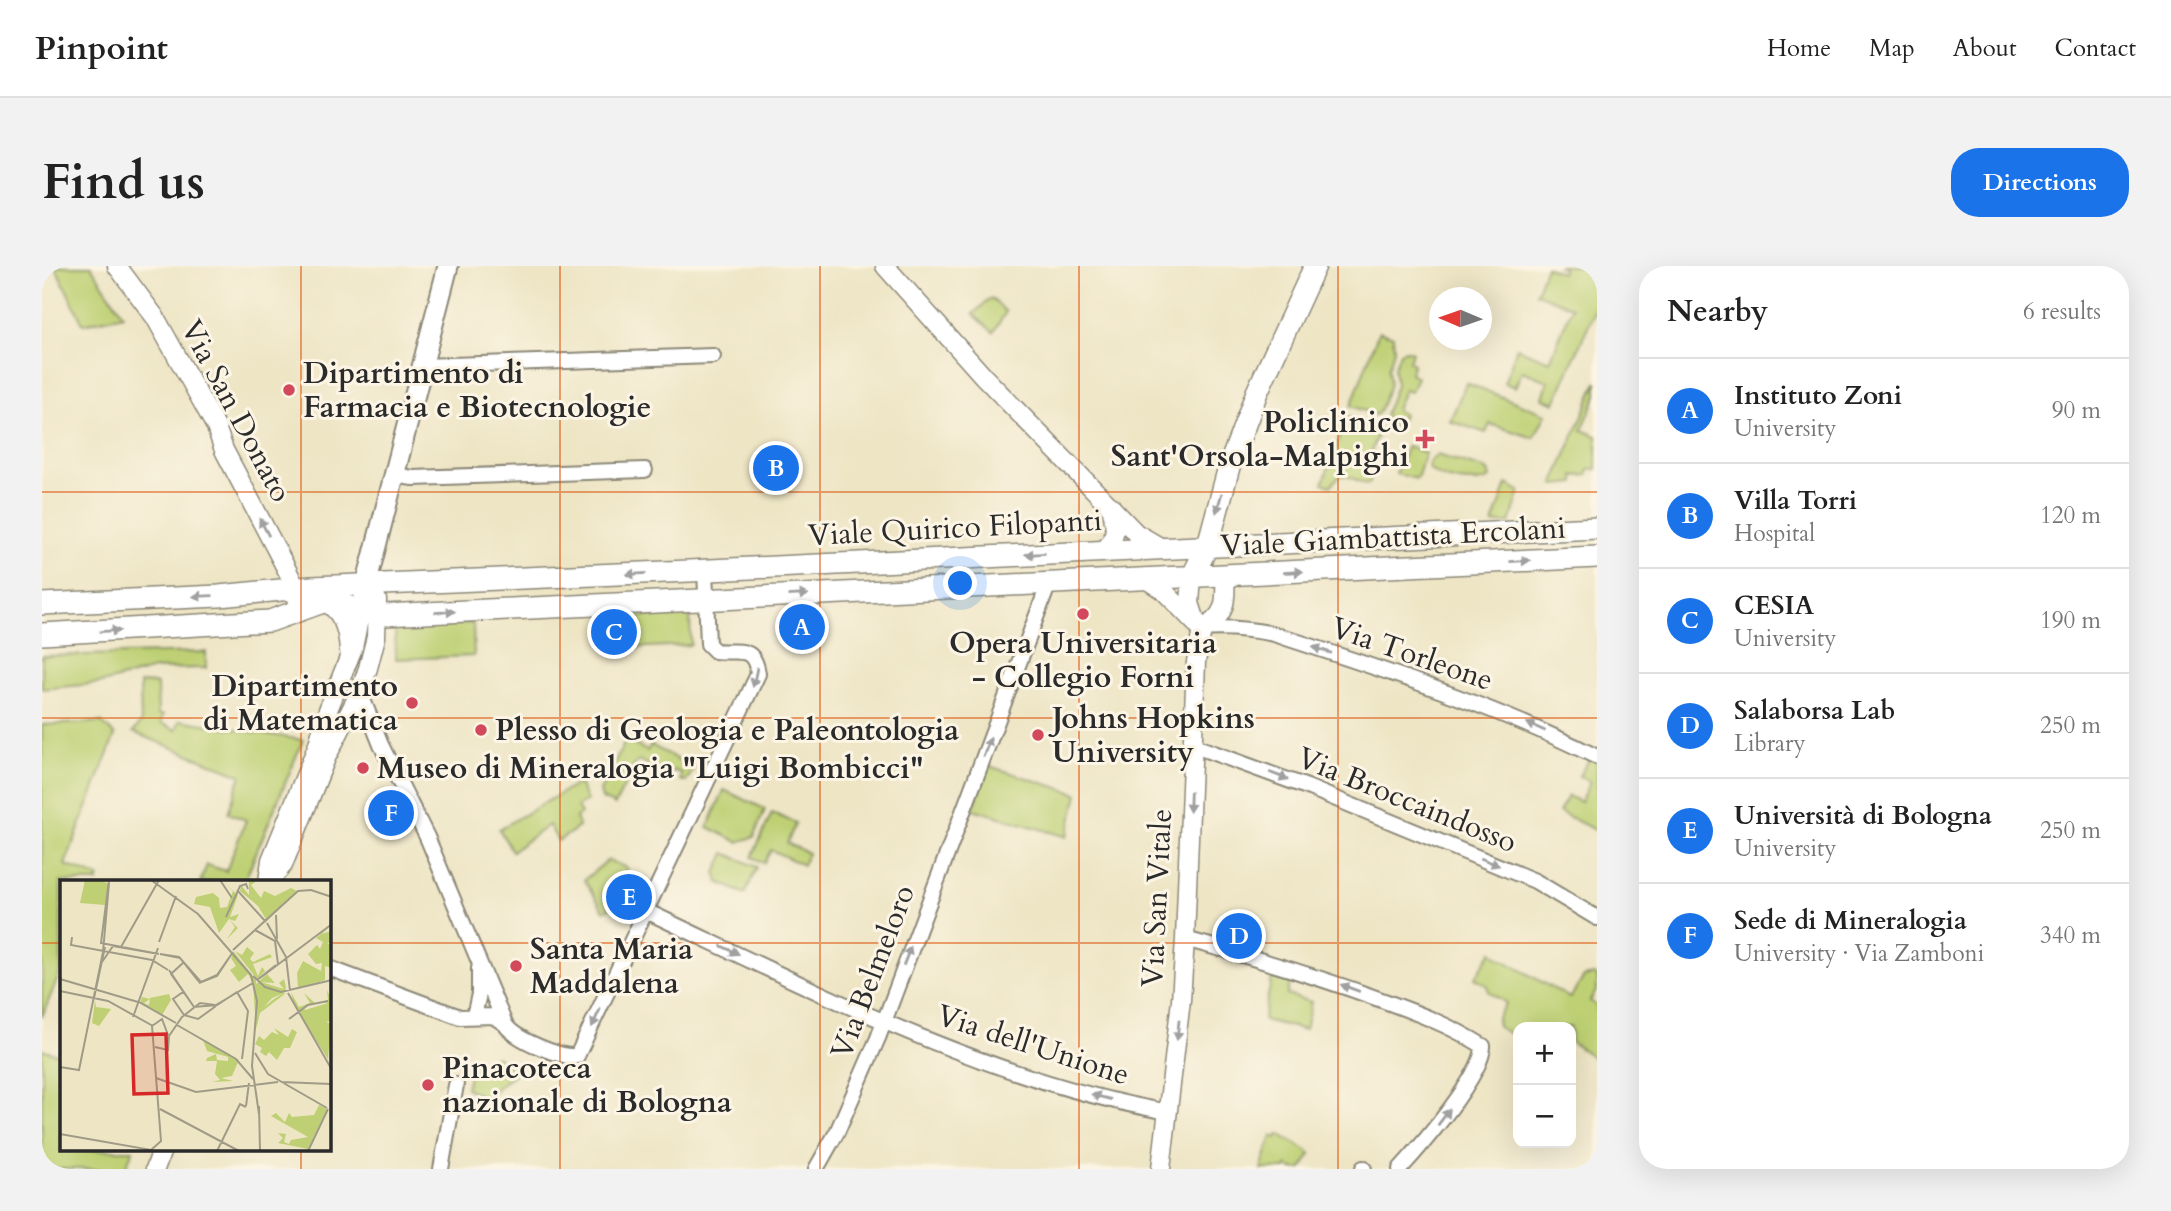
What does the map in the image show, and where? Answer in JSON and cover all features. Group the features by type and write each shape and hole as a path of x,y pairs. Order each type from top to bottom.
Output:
{"main road":[{"path":"366,585 448,266"},
{"path":"1192,577 1208,545 1229,467 1245,423 1315,266"},
{"name":"Viale Giambattista Ercolani","path":"1208,545 1597,528"},
{"path":"1208,545 1224,575"},
{"name":"Viale Quirico Filopanti","path":"42,604 219,596 296,588 1208,545"},
{"name":"Viale Giambattista Ercolani","path":"1192,577 1597,557"},
{"name":"Viale Quirico Filopanti","path":"323,602 343,604 369,613 1192,577"},
{"path":"42,634 248,624 270,621 323,602"}],"street":[{"name":"Via San Donato","path":"117,266 155,317 214,423 224,450 296,588"},
{"path":"885,266 984,377 1142,538 1160,547"},
{"path":"422,366 713,356"},
{"path":"394,475 413,478 645,470"},
{"path":"1104,550 1111,543 1116,529 1111,506"},
{"path":"331,969 460,1017 493,1016 508,1028 568,1056 577,1056 758,674 757,663 752,655 743,651 710,648 705,570"},
{"path":"1199,626 1214,622 1221,614 1225,600 1224,575"},
{"path":"1192,577 1190,603 1199,626"},
{"path":"1146,579 1164,591 1199,626"},
{"name":"Via Belmeloro","path":"816,1169 847,1111 884,1021 1049,583"},
{"path":"323,749 328,710 375,594 366,585"},
{"path":"294,612 298,600 296,588"},
{"path":"323,602 332,605 343,621 349,643 348,661"},
{"path":"268,880 271,860 323,749 360,692 374,650 369,613"},
{"name":"Via San Vitale","path":"1161,1169 1181,1000 1199,626"},
{"name":"Via Torleone","path":"1199,626 1244,628 1274,634 1449,692 1528,724 1597,757"},
{"path":"360,692 381,745 427,837 508,1028"},
{"name":"Via Broccaindosso","path":"1192,745 1307,787 1535,881 1597,918"},
{"name":"Via dell'Unione","path":"646,911 884,1021 1031,1076 1129,1105 1168,1112"},
{"path":"1185,939 1329,981 1410,1010 1483,1046 1482,1056 1451,1107 1400,1169"},
{"path":"474,1016 479,994 478,960"},
{"path":"441,1169 456,1085"},
{"path":"155,1169 161,1152"}],"green space":[{"path":"55,266 91,266 123,315 83,324"},
{"path":"1546,266 1561,273 1563,268 1557,266 1597,266 1597,305 1555,403 1543,398 1548,381 1522,371 1515,387 1504,383 1517,348 1550,361 1572,307 1536,293"},
{"path":"991,298 1006,312 993,332 973,314"},
{"path":"1379,331 1393,336 1394,350 1388,369 1390,384 1376,415 1351,406"},
{"path":"1400,352 1412,352 1409,361 1413,364 1410,373 1417,377 1411,392 1404,390 1396,410 1403,414 1398,427 1389,424 1385,414 1396,385 1394,368"},
{"path":"1597,382 1597,395 1582,430 1597,436 1597,469 1588,470 1588,475 1575,476 1575,483 1555,485 1554,483"},
{"path":"1466,383 1546,414 1534,438 1490,424 1486,433 1450,421"},
{"path":"1347,417 1378,428 1364,471 1372,475 1369,484 1340,476 1331,486 1323,483"},
{"path":"1407,446 1425,453 1417,479 1396,474"},
{"path":"1437,455 1484,469 1488,471 1490,478 1476,482 1448,479 1432,472 1428,467"},
{"path":"1507,484 1520,491 1510,523 1493,524"},
{"path":"690,614 691,645 626,648 625,617"},
{"path":"473,623 474,656 396,659 395,626"},
{"path":"206,652 206,668 155,669 102,683 42,689 42,656"},
{"path":"140,683 157,684 158,715 163,715 161,723 176,730 180,720 303,740 245,880 201,880 207,865 226,871 246,820 228,813 241,775 133,732 141,723"},
{"path":"101,722 115,735 65,865 99,877 98,880 60,880 60,972 42,1017 42,725"},
{"path":"626,740 647,751 651,745 694,768 686,782 680,780 682,774 674,770 671,775 640,761 635,764 615,805 602,799 600,791"},
{"path":"1590,758 1597,762 1597,831 1559,812 1568,796 1580,802 1590,782 1579,776"},
{"path":"989,766 1078,794 1067,837 973,809"},
{"path":"579,783 587,801 577,807 581,814 576,817 579,827 558,841 549,825 512,851 499,829"},
{"path":"724,790 765,809 754,837 738,842 708,827"},
{"path":"772,813 796,823 787,843 808,853 803,865 771,850 764,863 752,857"},
{"path":"725,853 757,867 745,894 718,882 716,873"},
{"path":"608,860 627,868 610,908 604,911 584,880"},
{"path":"1492,951 1570,998 1584,977 1594,975 1597,977 1597,990 1590,1001 1597,1006 1597,1051 1593,1057 1576,1045 1576,1022 1513,1022 1513,1036 1498,1027 1497,1018 1506,1003 1489,992 1488,986 1475,978"},
{"path":"1274,967 1292,973 1287,995 1311,1002 1305,1030 1263,1020"},
{"path":"42,1049 60,1055 60,1152 132,1152 125,1169 54,1169 50,1166 48,1169 42,1169"},
{"path":"497,1056 515,1073 485,1098 466,1088 471,1066 476,1064 487,1068"},
{"path":"1279,1134 1311,1153 1302,1169 1288,1166 1286,1169 1261,1169 1272,1136 1277,1138"}],"place":[{"name":"Dipartimento di Farmacia e Biotecnologie","path":"289,390"},
{"name":"Policlinico Sant'Orsola-Malpighi","path":"1425,439"},
{"name":"Villa Torri","path":"776,468"},
{"name":"Opera Universitaria - Collegio Forni","path":"1083,614"},
{"name":"Instituto Zoni","path":"802,627"},
{"name":"CESIA","path":"614,632"},
{"name":"Dipartimento di Matematica","path":"412,703"},
{"name":"Plesso di Geologia e Paleontologia","path":"481,730"},
{"name":"Johns Hopkins University","path":"1038,735"},
{"name":"Museo di Mineralogia \"Luigi Bombicci\"","path":"363,768"},
{"name":"Sede di Mineralogia","path":"391,813"},
{"name":"Università di Bologna","path":"629,897"},
{"name":"Salaborsa Lab","path":"1239,936"},
{"name":"Santa Maria Maddalena","path":"516,966"},
{"name":"Pinacoteca nazionale di Bologna","path":"428,1085"}]}
